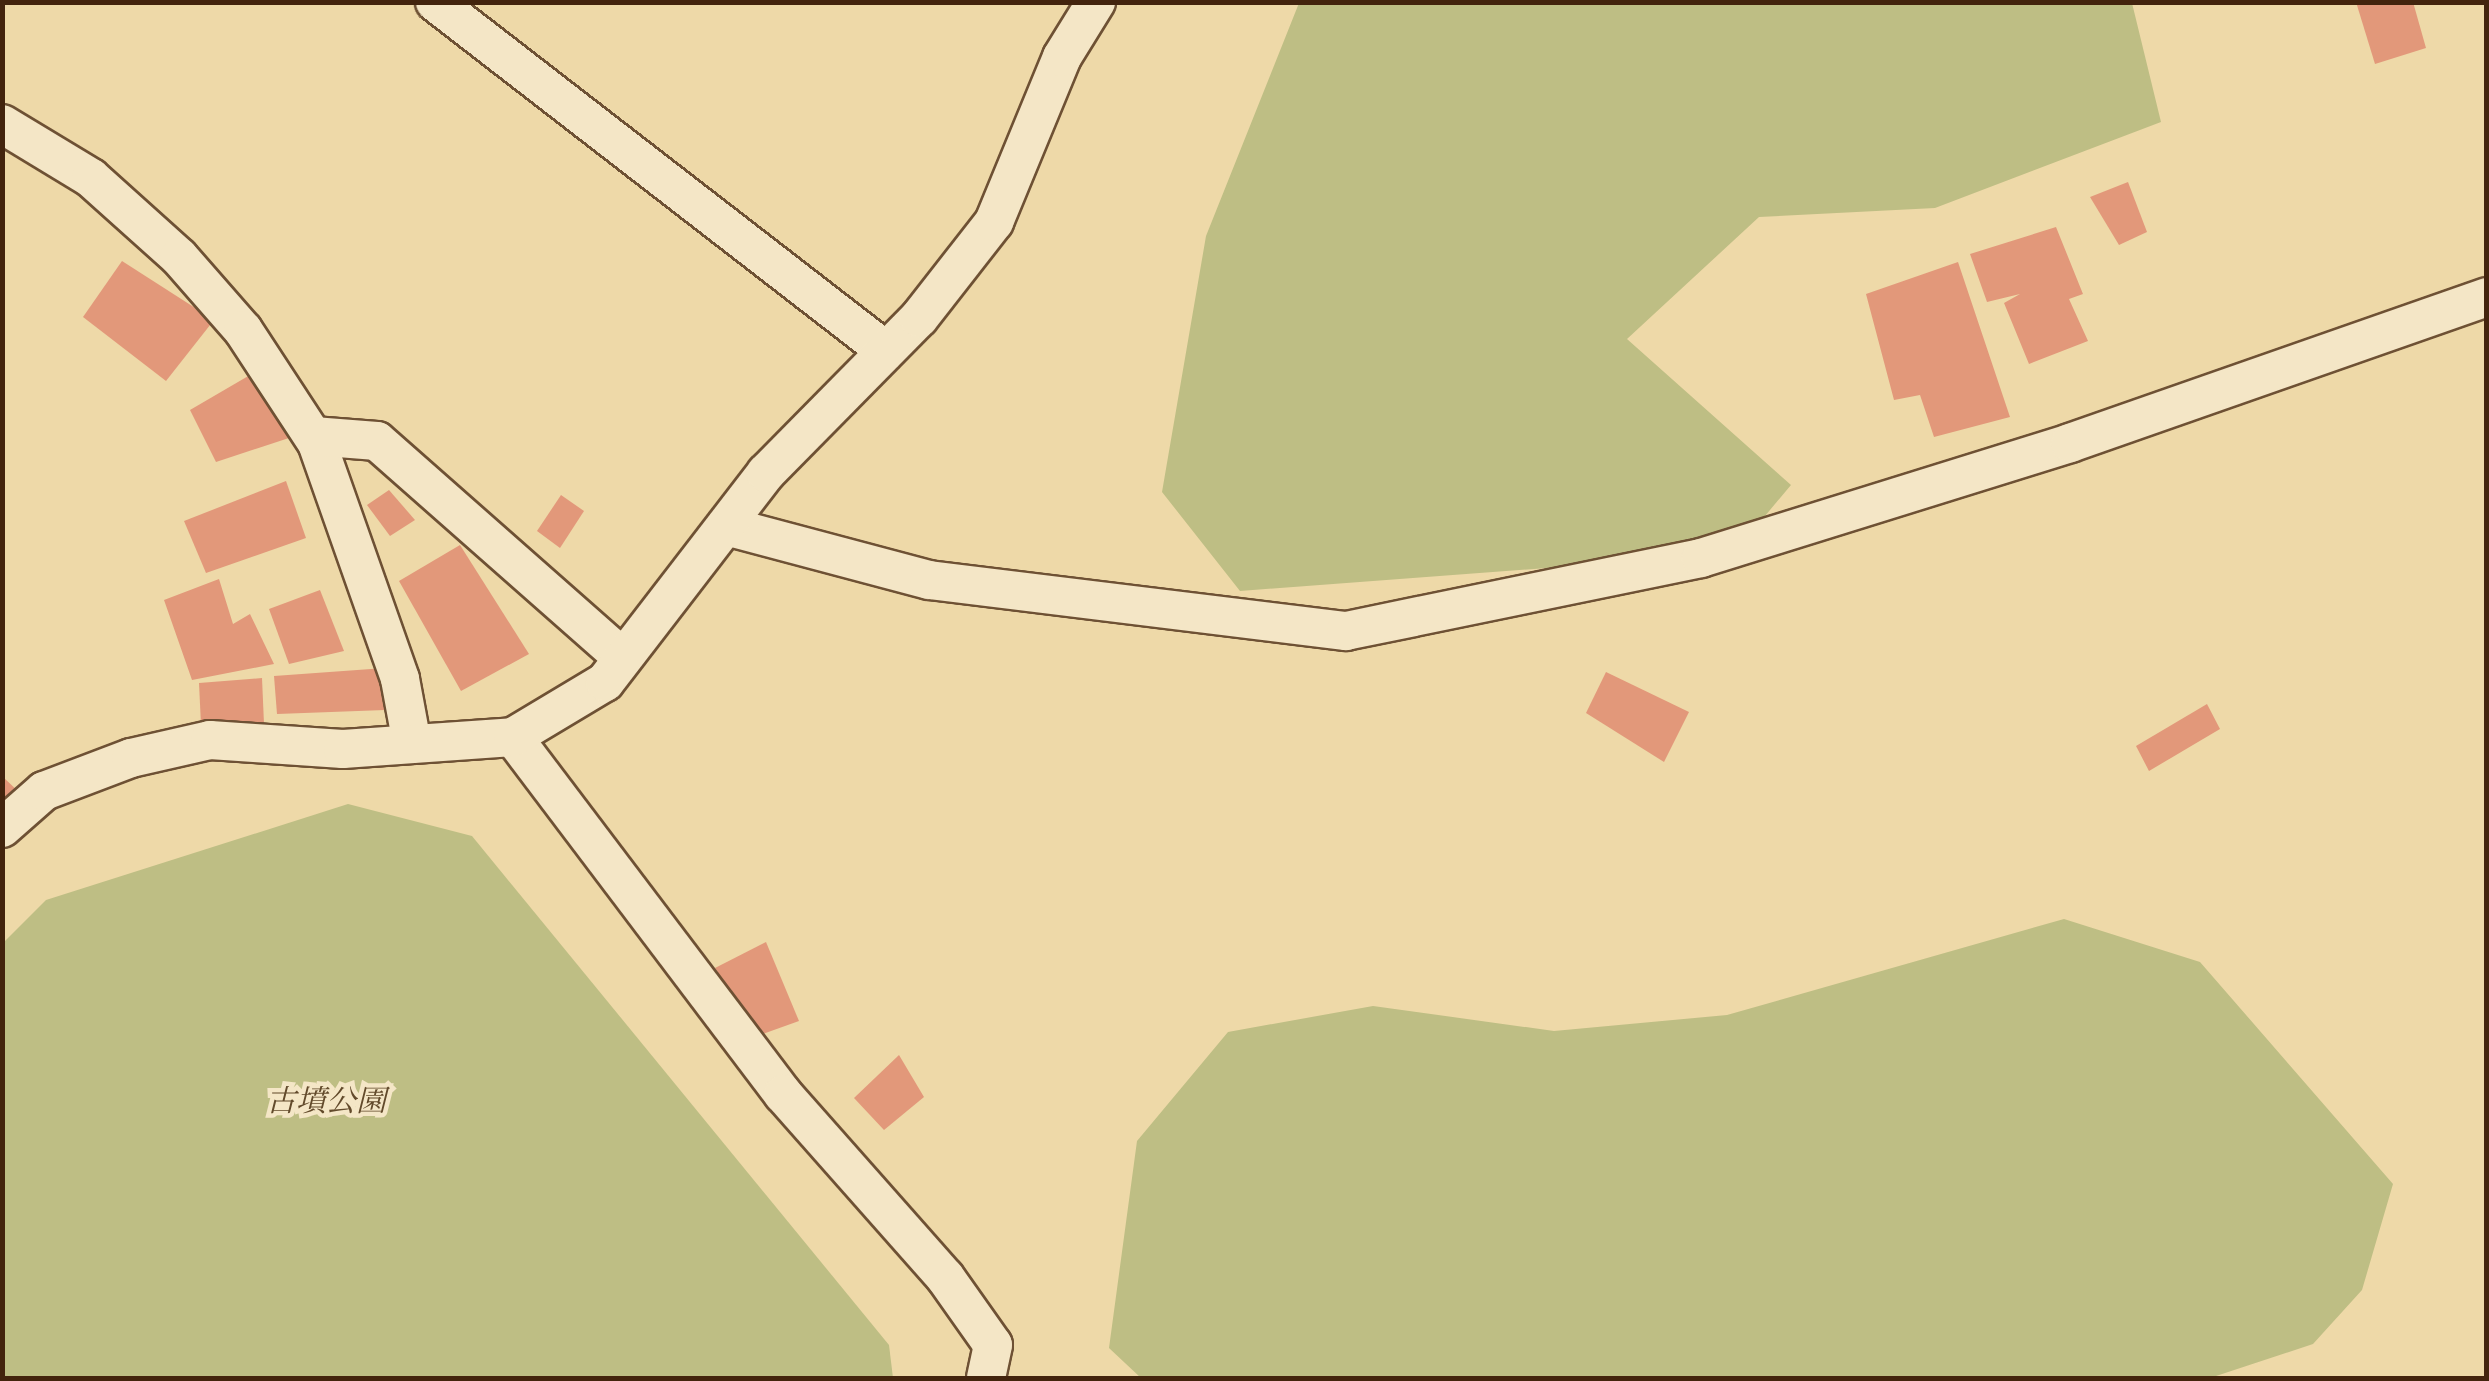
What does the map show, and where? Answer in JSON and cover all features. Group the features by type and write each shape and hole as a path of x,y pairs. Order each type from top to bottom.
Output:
{"street":[{"path":"435,2 886,351"},
{"path":"2,828 44,791 210,740 412,744 512,737 605,682 726,526 886,351 994,222 1062,57 1096,2"},
{"path":"2,124 91,178 178,257 243,330 312,436 400,679 412,744"},
{"path":"726,526 929,580 1346,631 1701,558 2070,443 2486,297"},
{"path":"312,436 377,442 623,658"},
{"path":"512,737 783,1094 945,1277 993,1345 986,1378"}],"green space":[{"path":"1299,3 2132,3 2161,122 1935,208 1759,217 1627,339 1791,485 1733,554 1240,591 1162,492 1206,236"},
{"name":"古墳公園","path":"348,804 472,836 889,1345 893,1378 3,1378 3,943 46,900"},
{"path":"2064,919 2200,962 2393,1184 2362,1290 2313,1344 2210,1378 1141,1378 1109,1348 1137,1141 1228,1032 1373,1006 1554,1031 1727,1015"}],"building":[{"path":"2356,2 2413,2 2426,48 2375,64"},
{"path":"2128,182 2147,232 2119,245 2090,197"},
{"path":"2056,227 2083,294 2069,299 2088,341 2029,364 2004,303 2020,294 1987,302 1970,254"},
{"path":"122,261 214,320 166,381 83,317"},
{"path":"1958,262 2010,417 1934,437 1920,395 1894,400 1866,294"},
{"path":"250,375 292,437 216,462 190,410"},
{"path":"286,481 306,538 206,573 184,521"},
{"path":"389,490 415,520 390,536 367,505"},
{"path":"561,495 584,511 560,548 537,531"},
{"path":"460,545 529,654 461,691 399,581"},
{"path":"219,579 233,624 250,614 274,664 192,680 164,600"},
{"path":"320,590 344,651 289,664 269,609"},
{"path":"385,668 385,710 277,714 274,676"},
{"path":"1606,672 1689,712 1664,762 1586,713"},
{"path":"262,678 264,724 201,725 199,683"},
{"path":"2207,704 2220,729 2149,771 2136,746"},
{"path":"2,776 22,795 2,812"},
{"path":"766,942 799,1021 757,1036 715,968"},
{"path":"899,1055 924,1097 884,1130 854,1098"}]}
